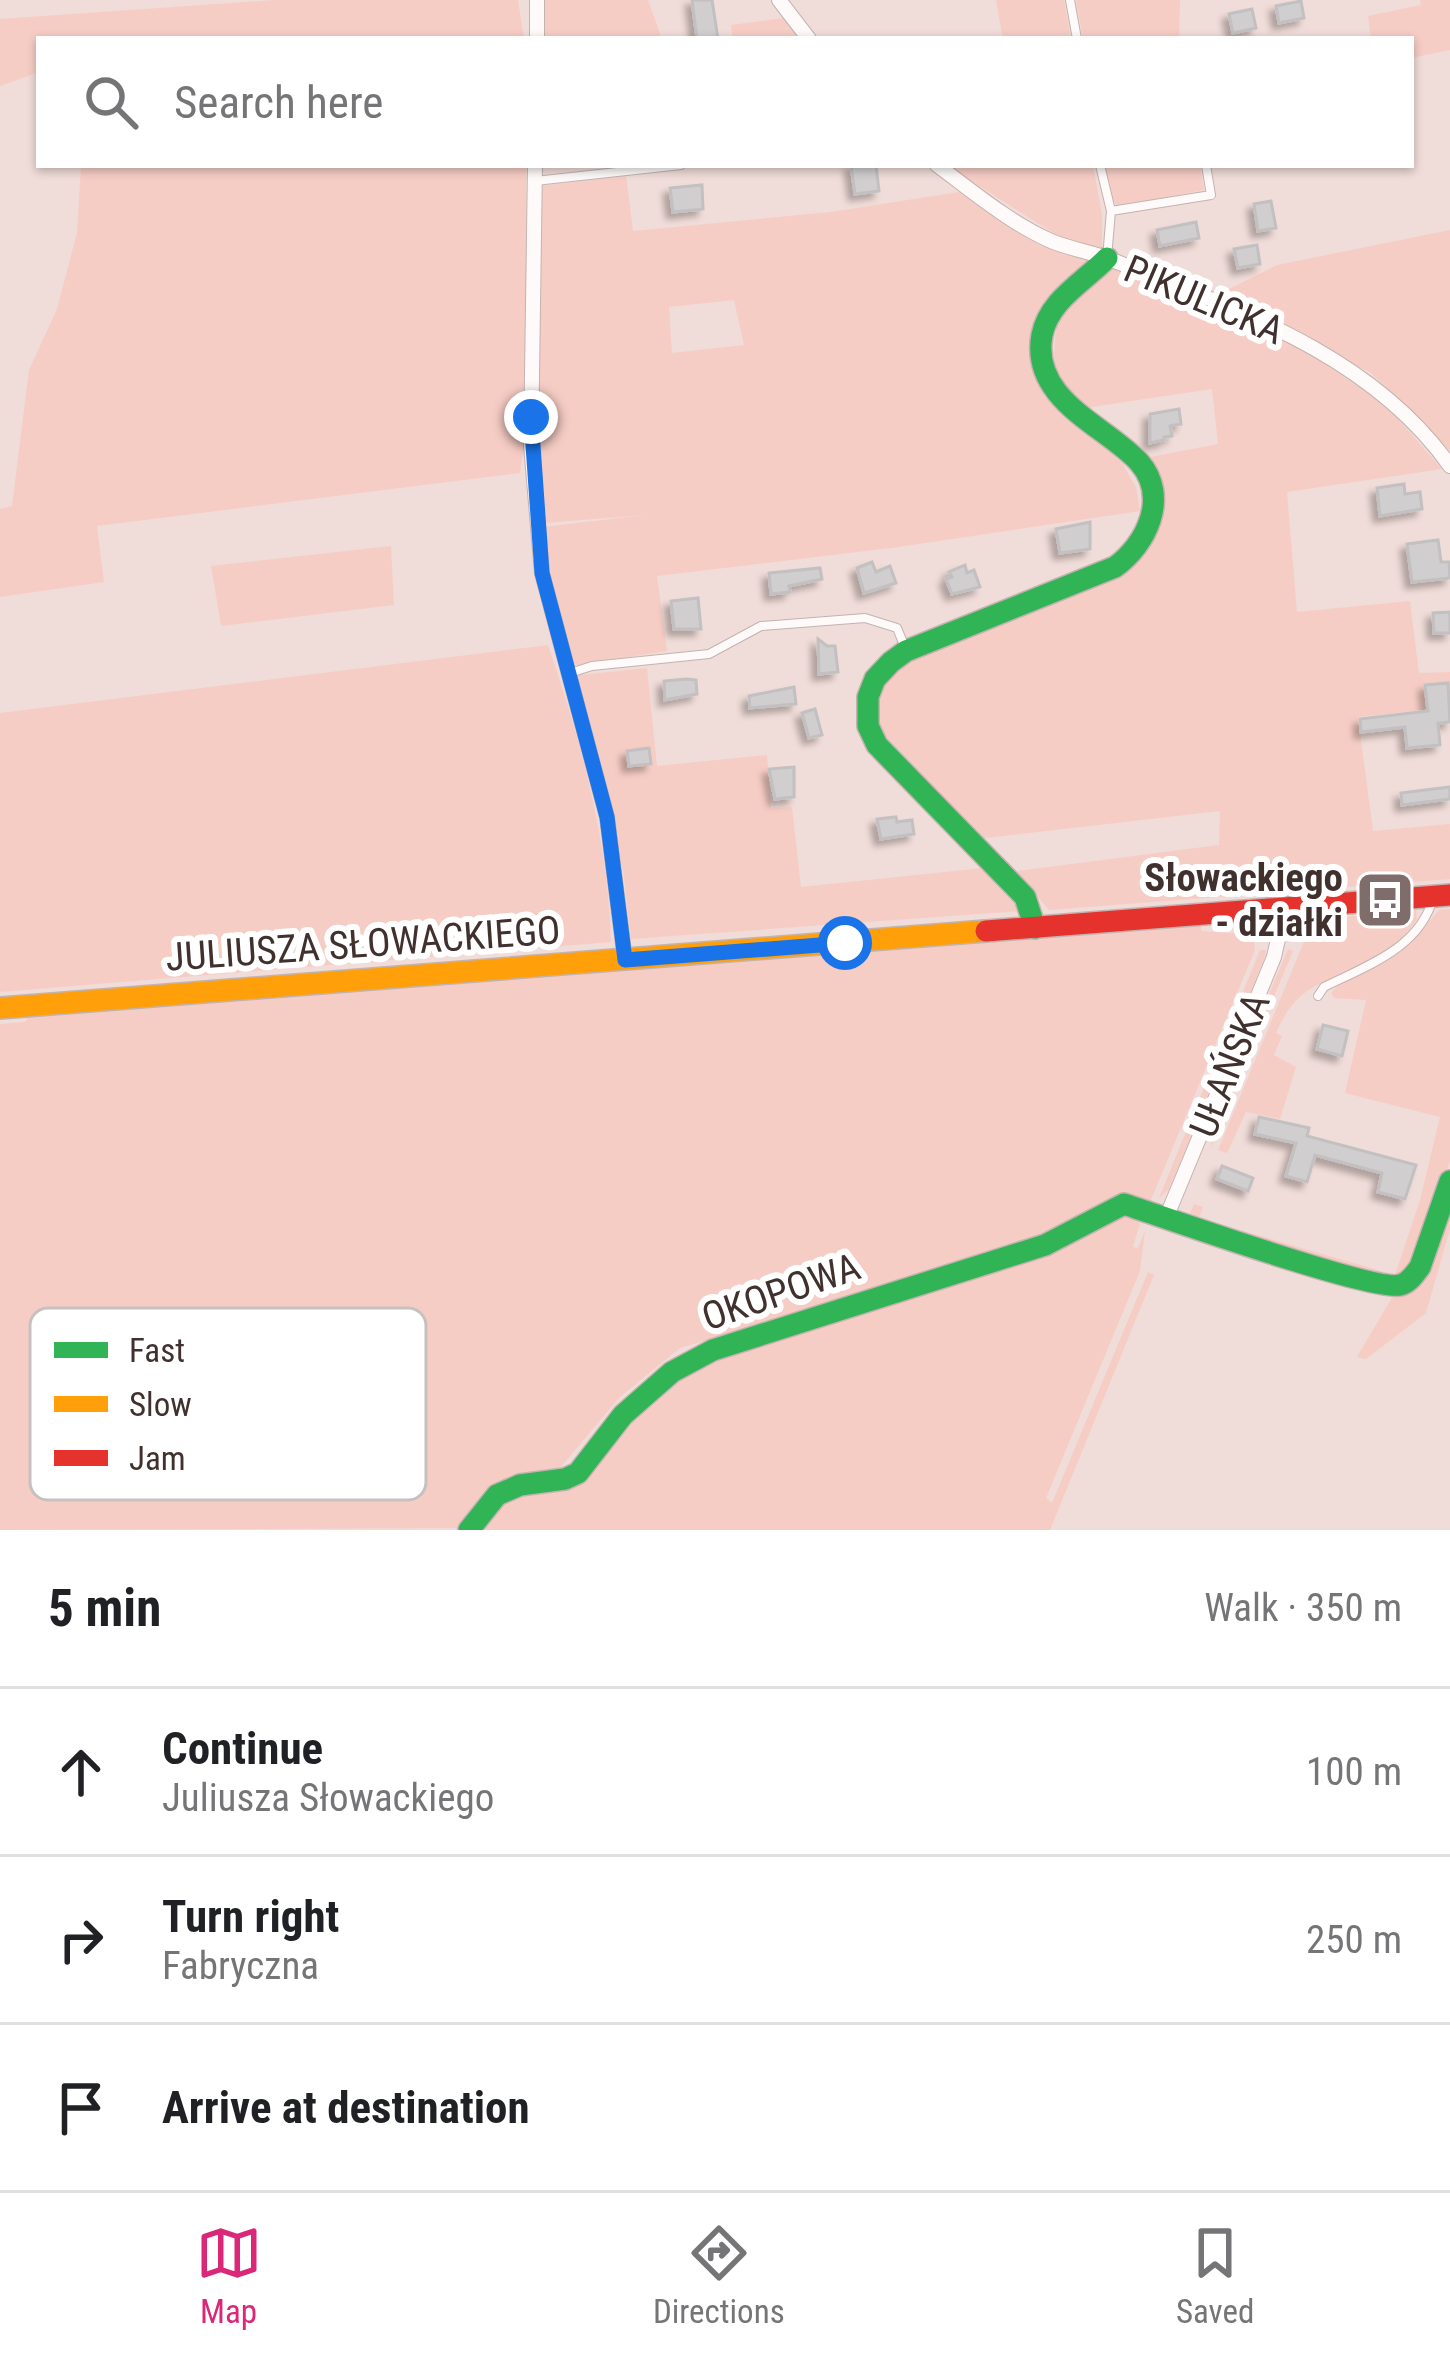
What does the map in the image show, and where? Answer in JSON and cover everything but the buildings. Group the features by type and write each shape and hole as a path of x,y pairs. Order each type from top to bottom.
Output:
{"street":[{"path":"537,0 537,36"},
{"path":"779,0 807,36"},
{"name":"PIKULICKA","path":"942,168 1050,240 1107,258 1264,324 1361,375 1409,416 1450,466"},
{"path":"535,173 531,445 542,573 607,817 625,960"},
{"path":"1035,928 1025,897 890,760 872,734 866,706 871,687 885,667 906,651 1115,567 1142,545 1152,518 1149,476 1054,390 1041,358 1044,330 1053,310 1107,258"},
{"name":"JULIUSZA SŁOWACKIEGO","path":"0,1009 1442,896"},
{"name":"UŁAŃSKA","path":"1166,1218 1279,945 1285,908"},
{"name":"OKOPOWA","path":"469,1530 497,1495 520,1485 578,1473 622,1415 672,1372 713,1350 1045,1245 1124,1204 1373,1282 1402,1285 1420,1268 1450,1181"}],"lane":[{"path":"1070,0 1076,36"},
{"path":"535,173 626,168"},
{"path":"1101,168 1111,211 1107,258"},
{"path":"1111,211 1211,195 1206,168"},
{"path":"567,674 592,666 709,654 761,626 824,621 887,622 903,633 906,651"},
{"path":"1318,995 1324,987 1394,951 1442,896"}],"shaded area":[{"path":"274,0 518,0 524,36 36,36 36,73 0,86 0,19"},
{"path":"544,0 648,0 661,36 543,36"},
{"path":"996,0 1064,0 1070,36 1002,36"},
{"path":"1076,0 1180,0 1179,36 1082,36"},
{"path":"1420,0 1450,0 1450,50 1414,57 1414,36 1371,36 1368,16 1421,5"},
{"path":"784,18 798,36 733,36 731,25"},
{"path":"81,168 526,168 526,430 520,473 97,526 104,582 0,597 0,509 12,506 29,370 57,309 77,233"},
{"path":"951,168 1094,168 1102,215 1102,251 1061,238"},
{"path":"1106,168 1200,168 1204,190 1118,206 1111,199"},
{"path":"626,176 633,231 831,212 959,192 1039,245 1099,260 1070,284 1039,376 1043,394 1053,405 1122,463 1136,487 1140,511 657,576 667,651 578,665 569,662 549,585 543,527 645,515 543,523 541,186","holes":["734,300 744,345 672,353 669,307"]},
{"path":"1450,230 1450,451 1371,373 1217,295 1277,265"},
{"path":"1111,266 1302,349 1384,403 1442,469 1287,492 1297,612 1410,601 1419,673 1450,672 1450,707 1358,717 1373,831 1450,824 1450,879 1049,910 1017,871 1219,845 1220,811 976,839 884,744 872,706 874,695 901,659 1139,559 1145,458 1218,444 1212,389 1085,408 1061,383 1054,355 1060,313"},
{"path":"391,546 394,605 221,626 211,566"},
{"path":"548,645 591,791 605,866 611,942 0,992 0,713"},
{"path":"647,668 657,766 767,755 771,808 792,807 801,887 983,868 1016,897 1020,911 631,939 623,871 575,682 579,675"},
{"path":"1450,909 1450,1161 1411,1270 1393,1280 1189,1216 1194,1204 1203,1207 1199,1218 1395,1275 1440,1117 1345,1093 1366,1000 1334,998 1331,993 1409,945 1439,910"},
{"path":"1416,910 1417,920 1387,950 1297,1000 1276,1033 1282,1036 1274,1055 1296,1067 1280,1119 1246,1112 1227,1153 1218,1150 1308,932 1313,927 1335,926 1334,918"},
{"path":"1200,924 1202,931 1243,934 1254,942 1255,950 1150,1202 1020,1249 680,1348 620,1397 554,1475 512,1483 461,1528 0,1530 0,1024 25,1022 29,1016"},
{"path":"1288,949 1293,951 1212,1146 1210,1136"},
{"path":"1260,950 1266,950 1265,957 1169,1189 1159,1198"},
{"path":"1450,1199 1450,1229 1426,1313 1366,1359 1357,1357"},
{"path":"1127,1214 1140,1223 1133,1247 1138,1248 1145,1231 1140,1271 1046,1498 1052,1503 1148,1272 1154,1275 1050,1530 476,1530 500,1499 557,1485 622,1423 690,1369"}],"traffic: fast":[{"path":"1035,928 1025,897 877,745 868,726 868,697 875,679 906,651 1115,567 1144,533 1153,505 1148,476 1125,449 1059,394 1041,358 1042,335 1052,312 1107,258"},
{"path":"469,1530 497,1495 520,1485 578,1473 623,1415 672,1372 713,1350 1045,1245 1124,1204 1312,1266 1400,1285 1420,1267 1450,1181"}],"traffic: slow":[{"path":"0,1008 986,931"}],"traffic: jam":[{"path":"986,931 1450,895"}],"place":[{"name":"Słowackiego - działki","path":"1385,900"}],"route":[{"path":"531,417 542,573 607,817 625,960 845,943"}]}
